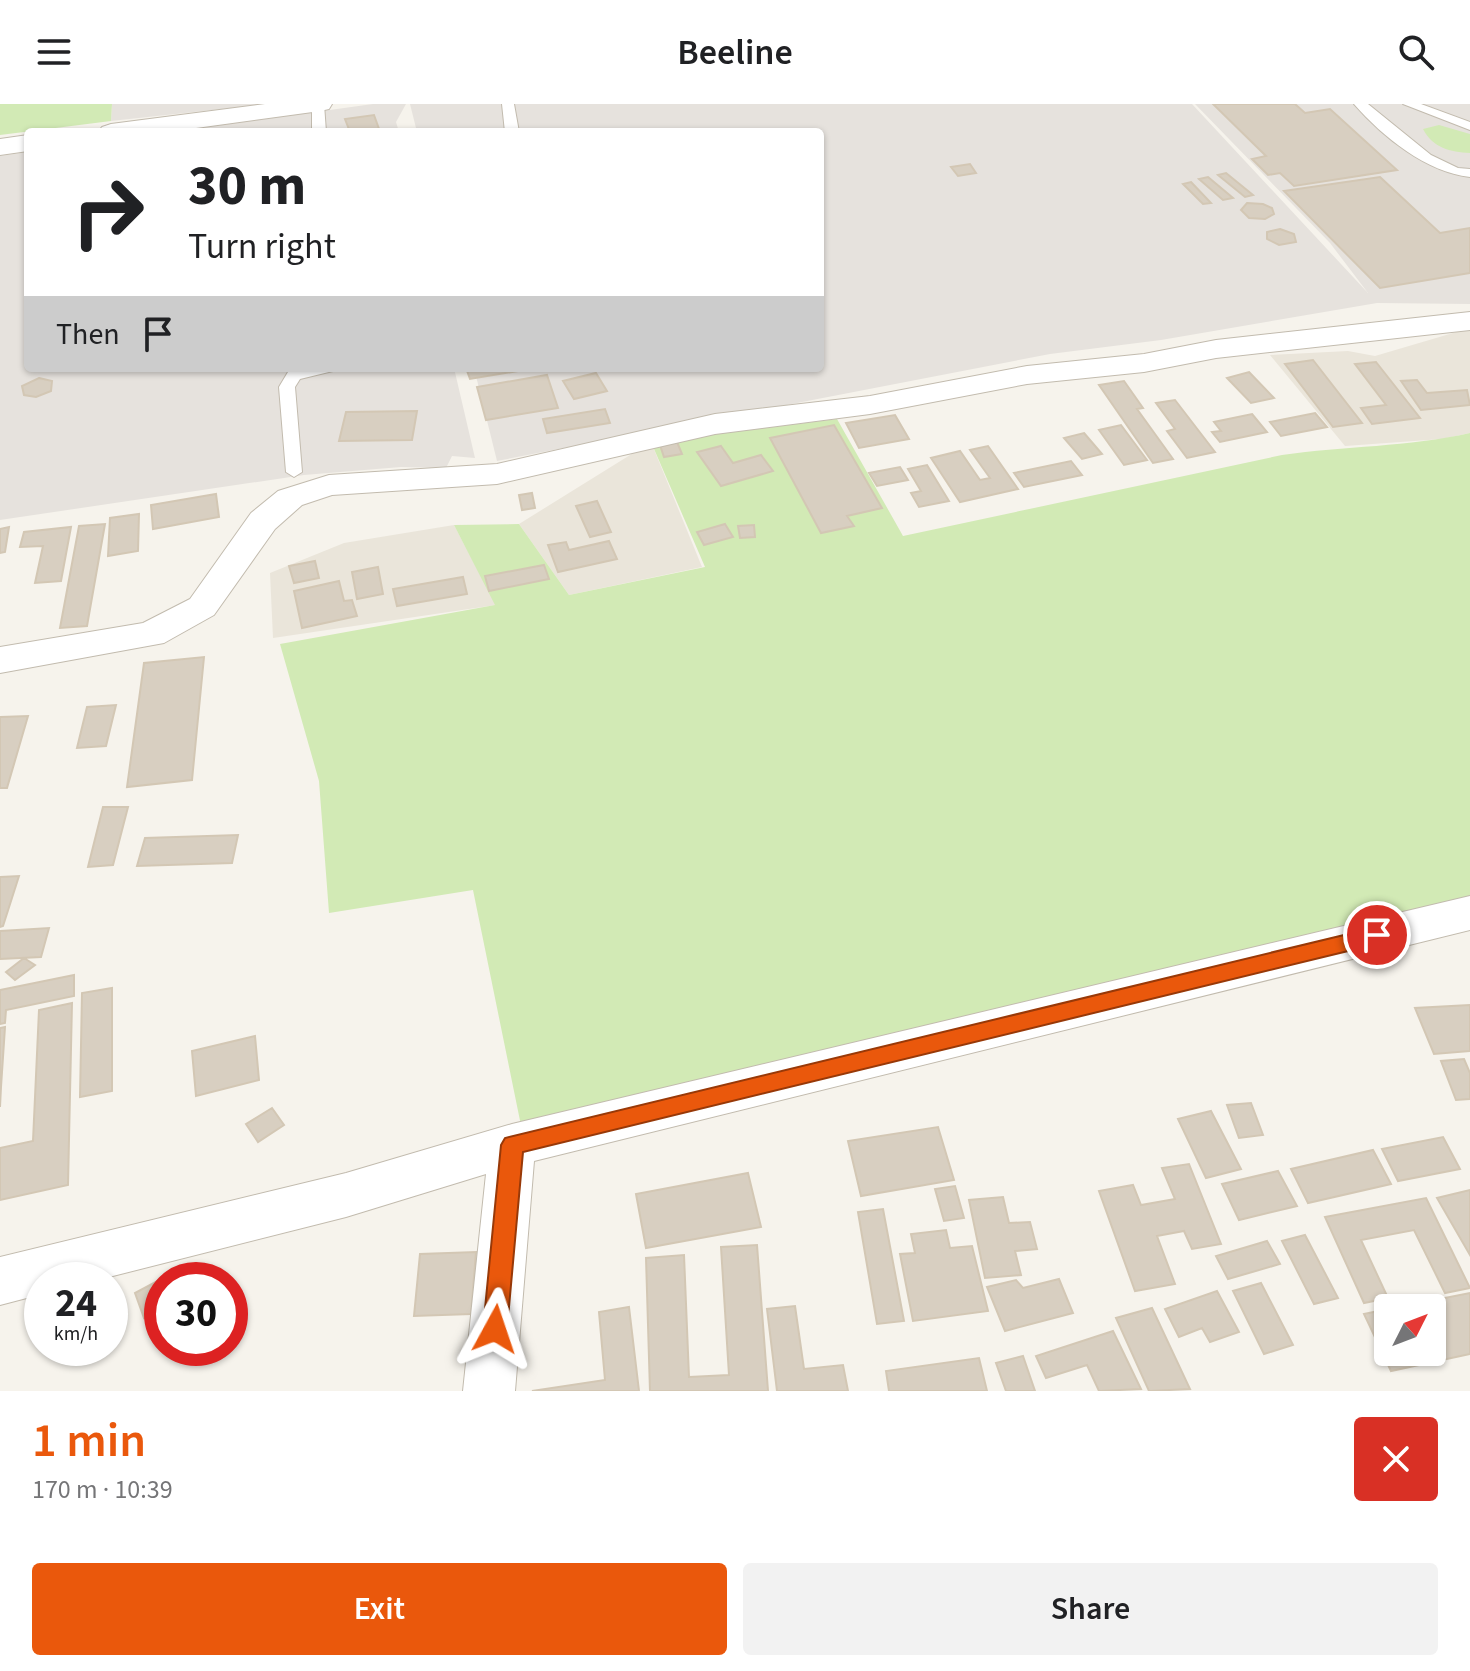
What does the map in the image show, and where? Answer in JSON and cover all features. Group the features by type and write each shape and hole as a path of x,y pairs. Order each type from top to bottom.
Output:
{"street":[{"path":"141,128 319,104"},
{"path":"0,147 24,144"},
{"path":"0,660 151,634 202,607 263,521 290,498 329,485 497,474 715,424 870,405 1027,375 1144,363 1216,349 1470,321"},
{"path":"0,1281 346,1195 512,1145 1470,913"},
{"path":"489,1391 512,1145"}],"lane":[{"path":"319,104 319,128"},
{"path":"508,104 511,128"},
{"path":"1360,104 1435,164 1462,174 1470,173"},
{"path":"1409,104 1470,126"},
{"path":"294,472 287,387 294,375 308,372"}],"shaded area":[{"path":"112,104 268,104 111,121"},
{"path":"373,104 406,104 396,122 398,128 200,128"},
{"path":"410,104 1192,104 1368,293 1330,243 1195,104 1470,104 1470,304 1377,303 1161,340 1050,354 497,461 475,372 824,372 824,128 416,128"},
{"path":"24,153 24,372 455,372 475,458 452,456 446,468 401,467 304,475 0,520 0,156"},
{"path":"1470,328 1470,433 1442,439 1345,446 1270,355 1348,351 1375,356"},
{"path":"651,442 702,567 569,595 519,524"},
{"path":"454,525 496,605 273,638 270,573 344,543"}],"green space":[{"path":"0,104 112,104 111,121 56,128 24,128 24,132 0,135"},
{"path":"1439,125 1470,134 1470,153 1443,148 1432,141 1423,129"},
{"path":"837,419 903,536 1282,455 1424,441 1470,433 1470,913 526,1150 473,890 329,913 319,781 280,644 495,605 454,525 519,524 569,595 705,567 651,442"}],"building":[{"path":"1213,104 1295,104 1305,113 1330,109 1397,170 1294,186 1280,173 1268,175 1252,159 1266,156"},
{"path":"374,115 379,128 348,128 345,119"},
{"path":"970,164 976,173 958,176 951,167"},
{"path":"1226,173 1253,195 1245,197 1218,175"},
{"path":"1208,177 1233,198 1223,200 1199,179"},
{"path":"1380,177 1440,233 1470,228 1470,273 1380,288 1284,191"},
{"path":"1191,182 1211,203 1203,204 1183,184"},
{"path":"1247,203 1263,204 1272,208 1274,214 1265,219 1249,218 1241,210"},
{"path":"1280,229 1294,234 1296,242 1279,245 1267,239 1267,232"},
{"path":"1313,360 1362,423 1333,427 1285,364"},
{"path":"1376,362 1420,418 1372,424 1361,408 1386,405 1355,364"},
{"path":"467,372 512,372 470,379"},
{"path":"1249,372 1274,398 1251,403 1227,378"},
{"path":"596,373 607,391 574,399 563,381"},
{"path":"547,375 558,408 486,420 477,387"},
{"path":"39,378 52,381 51,391 36,397 24,395 22,386"},
{"path":"1417,380 1427,393 1467,390 1470,405 1421,410 1401,381"},
{"path":"1124,381 1143,408 1137,409 1173,459 1153,463 1099,385"},
{"path":"1175,400 1215,452 1187,458 1167,431 1175,429 1156,403"},
{"path":"605,409 610,423 547,433 543,419"},
{"path":"417,411 412,440 339,441 346,412"},
{"path":"1315,413 1327,427 1281,436 1270,422"},
{"path":"1252,414 1267,432 1220,442 1212,432 1221,431 1214,422"},
{"path":"895,415 909,439 859,448 846,423"},
{"path":"834,425 882,508 847,516 854,526 821,533 770,438"},
{"path":"1121,425 1147,460 1124,465 1099,430"},
{"path":"1084,433 1102,454 1082,459 1064,438"},
{"path":"677,442 682,454 664,457 660,445"},
{"path":"721,446 733,463 761,455 773,471 721,486 697,452"},
{"path":"988,446 1018,489 960,502 931,458 960,451 980,480 990,478 970,450"},
{"path":"1071,461 1082,475 1024,487 1014,473"},
{"path":"927,465 949,501 919,507 911,493 921,491 908,469"},
{"path":"900,467 908,480 877,486 869,473"},
{"path":"532,493 535,508 522,510 519,495"},
{"path":"216,494 219,517 153,529 151,505"},
{"path":"597,501 611,532 590,537 576,506"},
{"path":"139,514 138,551 108,556 110,518"},
{"path":"105,524 87,626 60,628 79,526"},
{"path":"725,524 733,537 704,545 697,532"},
{"path":"754,525 755,537 740,538 738,526"},
{"path":"9,527 5,552 0,553 0,529"},
{"path":"71,527 61,581 35,583 43,546 20,547 24,532"},
{"path":"609,541 617,559 558,572 548,545 566,542 569,550"},
{"path":"315,561 319,578 294,583 289,566"},
{"path":"544,565 549,579 489,591 485,576"},
{"path":"378,567 383,594 357,599 352,572"},
{"path":"463,577 467,594 397,606 393,589"},
{"path":"339,581 344,601 352,600 357,616 302,628 294,591"},
{"path":"204,657 192,780 127,787 144,663"},
{"path":"116,705 106,746 77,748 87,707"},
{"path":"28,716 7,788 0,788 0,717"},
{"path":"103,807 128,807 113,865 88,867"},
{"path":"238,835 232,863 137,866 145,838"},
{"path":"19,876 3,926 0,927 0,877"},
{"path":"49,928 41,957 0,959 0,931"},
{"path":"24,958 35,965 15,980 6,972"},
{"path":"74,975 74,996 6,1010 5,1023 0,1024 0,990"},
{"path":"112,988 112,1091 80,1097 82,993"},
{"path":"72,1003 68,1185 0,1200 0,1148 33,1141 39,1010"},
{"path":"1470,1005 1470,1051 1434,1054 1415,1008"},
{"path":"5,1027 1,1087 0,1107 0,1028"},
{"path":"255,1036 259,1080 196,1096 192,1051"},
{"path":"1464,1059 1470,1073 1470,1099 1456,1100 1441,1061"},
{"path":"1251,1103 1263,1135 1239,1138 1227,1105"},
{"path":"272,1108 284,1125 258,1142 246,1124"},
{"path":"1211,1111 1241,1169 1206,1178 1178,1119"},
{"path":"938,1127 954,1180 861,1196 848,1141"},
{"path":"1443,1137 1460,1169 1398,1181 1382,1149"},
{"path":"1373,1150 1391,1184 1308,1203 1291,1169"},
{"path":"1189,1164 1221,1244 1192,1249 1184,1231 1157,1236 1175,1284 1135,1291 1099,1191 1133,1185 1141,1205 1175,1199 1162,1168"},
{"path":"1278,1171 1297,1206 1239,1220 1222,1184"},
{"path":"748,1173 761,1227 646,1248 636,1194"},
{"path":"955,1186 964,1218 944,1221 935,1189"},
{"path":"1470,1190 1470,1255 1437,1198"},
{"path":"1003,1197 1009,1223 1030,1222 1037,1249 1015,1251 1021,1275 985,1278 969,1200"},
{"path":"1426,1198 1470,1288 1445,1293 1414,1230 1361,1240 1386,1294 1374,1294 1374,1301 1364,1303 1325,1217"},
{"path":"883,1209 904,1321 877,1324 858,1212"},
{"path":"946,1230 950,1248 972,1246 988,1311 913,1321 900,1254 915,1253 911,1234"},
{"path":"1305,1235 1338,1298 1314,1304 1282,1241"},
{"path":"1267,1241 1280,1264 1228,1279 1216,1256"},
{"path":"757,1245 768,1391 650,1391 646,1258 684,1255 689,1377 729,1375 721,1247"},
{"path":"476,1252 471,1314 414,1316 420,1254"},
{"path":"1059,1279 1073,1313 1005,1331 987,1287 1016,1280 1023,1288"},
{"path":"1261,1283 1293,1345 1264,1354 1233,1291"},
{"path":"144,1288 144,1318 135,1293"},
{"path":"1217,1291 1239,1332 1210,1342 1202,1328 1179,1337 1165,1309"},
{"path":"1470,1293 1470,1354 1446,1359 1446,1298"},
{"path":"795,1306 804,1369 843,1365 848,1391 777,1391 767,1309"},
{"path":"629,1307 639,1391 532,1391 605,1380 599,1312"},
{"path":"1152,1308 1190,1389 1149,1391 1116,1318"},
{"path":"1374,1312 1374,1335 1364,1314"},
{"path":"1113,1331 1141,1389 1099,1391 1087,1365 1046,1378 1036,1356"},
{"path":"1023,1356 1035,1391 1006,1391 996,1363"},
{"path":"979,1358 987,1391 889,1391 886,1371"},
{"path":"1389,1366 1414,1366 1391,1371"}],"route":[{"path":"495,1329 512,1145 1377,935"}]}
